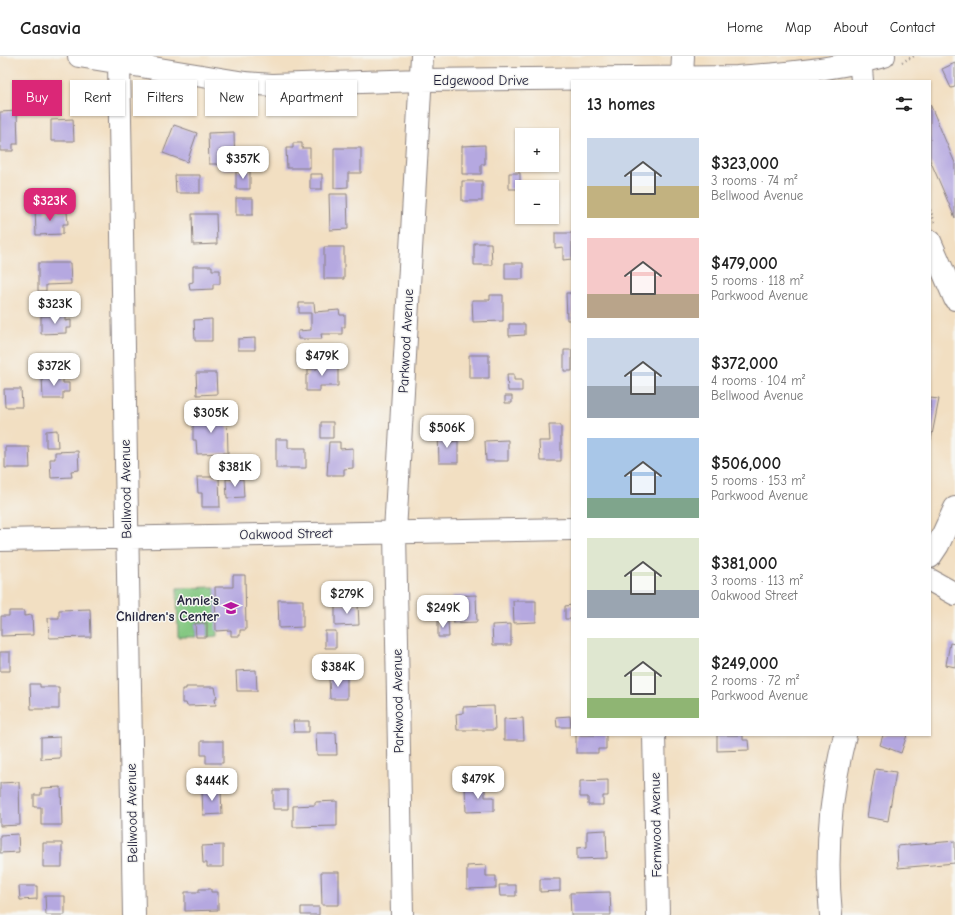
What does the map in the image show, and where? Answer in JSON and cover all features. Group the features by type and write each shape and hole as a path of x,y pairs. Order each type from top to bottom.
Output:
{"street":[{"name":"Edgewood Drive","path":"79,56 245,83 272,85 421,80 644,80 682,77 769,75 860,66 884,56"},
{"name":"Parkwood Avenue","path":"402,915 395,532 422,56"},
{"path":"682,56 682,77"},
{"name":"Bellwood Avenue","path":"119,63 134,915"},
{"path":"931,242 947,259 955,299"},
{"path":"931,556 938,545 955,508"},
{"name":"Oakwood Street","path":"0,540 571,529"},
{"path":"931,581 955,594"},
{"name":"Fernwood Avenue","path":"654,736 658,915"},
{"path":"831,915 828,862 830,809 845,736"}],"green space":[{"path":"215,587 217,636 207,637 207,623 195,623 196,637 178,637 177,588"}],"building":[{"path":"955,63 955,87 951,88 942,69"},
{"path":"931,106 955,163 955,218 931,162"},
{"path":"12,111 12,116 17,116 18,144 13,144 13,151 0,151 0,112"},
{"path":"73,119 74,141 51,141 51,120"},
{"path":"174,125 197,133 187,162 163,153"},
{"path":"234,132 235,169 221,169 221,164 209,164 208,133"},
{"path":"293,143 302,143 302,148 310,148 310,168 287,168 286,148 293,148"},
{"path":"485,145 485,164 481,164 481,174 462,174 462,146"},
{"path":"334,148 361,148 361,173 348,173 348,187 334,188"},
{"path":"236,171 250,171 250,189 236,189"},
{"path":"509,173 520,173 520,180 515,180 515,189 509,189"},
{"path":"310,174 322,174 322,189 310,189"},
{"path":"175,175 200,175 200,193 176,193"},
{"path":"462,181 482,181 482,201 462,201"},
{"path":"329,194 347,194 348,229 330,230"},
{"path":"236,198 253,198 253,215 236,215"},
{"path":"35,207 45,207 45,213 67,212 68,224 63,224 63,234 36,235"},
{"path":"192,214 216,214 217,244 193,245"},
{"path":"555,233 571,233 571,259 563,260 563,247 555,248"},
{"path":"474,243 491,243 492,265 474,265"},
{"path":"324,247 344,247 344,279 324,279"},
{"path":"38,263 70,263 71,284 46,285 46,291 38,291"},
{"path":"505,263 523,263 523,279 505,279"},
{"path":"193,266 212,266 212,270 220,270 220,284 213,284 213,289 190,290 189,283 193,282"},
{"path":"566,293 571,293 571,320 567,320"},
{"path":"490,295 503,295 503,321 473,322 472,300 490,300"},
{"path":"299,303 314,303 315,312 339,310 340,315 345,315 345,327 342,327 342,334 321,334 322,339 298,339 298,331 311,330 311,313 299,313"},
{"path":"65,315 65,321 71,320 71,328 66,328 66,333 41,334 41,316"},
{"path":"212,319 212,341 195,341 194,320"},
{"path":"509,324 525,324 525,335 509,336"},
{"path":"255,338 255,350 238,350 238,339"},
{"path":"564,350 571,350 571,371 564,371"},
{"path":"297,354 313,354 313,364 297,365"},
{"path":"469,355 489,355 489,378 469,378"},
{"path":"338,363 338,386 320,386 320,391 306,391 306,375 308,375 308,369 317,369 317,364"},
{"path":"196,373 216,373 217,394 197,395"},
{"path":"507,374 514,374 514,380 522,380 522,391 508,391"},
{"path":"42,375 63,375 63,383 69,383 69,392 63,392 63,399 43,399"},
{"path":"4,389 21,389 22,407 5,407"},
{"path":"505,396 512,396 512,403 505,403"},
{"path":"931,398 939,399 931,440"},
{"path":"227,415 228,453 197,454 196,440 193,440 193,416"},
{"path":"321,422 333,422 333,438 321,438"},
{"path":"549,425 561,425 561,461 540,461 539,441 550,441"},
{"path":"57,430 58,447 46,447 46,431"},
{"path":"438,432 449,432 449,442 458,441 458,463 439,463"},
{"path":"276,439 288,439 288,448 306,448 306,468 276,468"},
{"path":"508,440 508,461 486,461 485,441"},
{"path":"329,442 340,442 340,449 353,448 353,468 344,469 344,475 327,475"},
{"path":"5,447 29,447 30,468 5,468"},
{"path":"78,451 79,470 71,471 72,477 51,478 50,459 55,459 55,452"},
{"path":"197,477 219,477 220,507 202,507 202,493 198,493"},
{"path":"226,479 243,479 244,497 227,498"},
{"name":"Annie's Children's Center","path":"233,575 245,575 246,630 240,630 240,636 231,636 231,630 216,631 215,587 233,587"},
{"path":"476,595 477,622 453,623 452,596"},
{"path":"278,600 303,600 303,627 279,628"},
{"path":"513,601 536,601 536,622 514,623"},
{"path":"358,604 359,625 335,626 335,605"},
{"path":"571,605 571,619 565,619 565,606"},
{"path":"90,609 91,637 49,638 48,618 59,618 59,610"},
{"path":"9,611 24,611 24,616 32,615 33,635 1,636 1,616 9,616"},
{"path":"438,621 448,621 449,637 438,637"},
{"path":"195,623 207,623 207,637 196,637"},
{"path":"511,624 511,645 493,645 492,625"},
{"path":"325,631 336,631 336,648 325,648"},
{"path":"950,643 955,644 955,667 946,665"},
{"path":"0,652 10,652 10,671 0,671"},
{"path":"256,670 257,691 237,691 236,671"},
{"path":"347,676 347,699 330,699 329,677"},
{"path":"30,684 40,684 40,687 59,687 59,709 31,709"},
{"path":"186,687 215,687 217,698 215,698 216,705 187,706 186,703 182,703 182,689 186,689"},
{"path":"494,706 495,730 457,730 456,714 463,713 463,707"},
{"path":"570,716 571,727 557,727 556,717"},
{"path":"523,718 524,740 504,740 504,719"},
{"path":"293,721 309,721 309,732 294,732"},
{"path":"316,733 336,733 337,755 317,755"},
{"path":"576,736 606,736 606,749 598,749 598,753 576,753"},
{"path":"717,736 743,736 743,740 748,740 749,750 717,751"},
{"path":"883,736 907,736 901,753 880,745"},
{"path":"60,737 60,758 41,759 41,738"},
{"path":"201,741 223,741 223,763 206,763 206,755 201,755"},
{"path":"875,769 896,772 888,821 867,817"},
{"path":"608,780 608,796 603,796 603,805 588,805 588,797 580,797 580,781"},
{"path":"19,782 20,825 0,826 0,783"},
{"path":"485,785 485,797 494,797 494,811 466,812 465,786"},
{"path":"61,787 62,825 41,825 41,807 34,807 34,795 41,795 41,788"},
{"path":"202,790 221,790 222,814 203,815"},
{"path":"273,790 288,790 288,809 273,809"},
{"path":"337,801 337,826 293,827 293,806 315,805 315,802"},
{"path":"606,830 607,858 577,859 577,848 587,847 587,831"},
{"path":"18,834 19,852 0,853 0,835"},
{"path":"955,841 955,863 898,868 897,846"},
{"path":"43,843 62,843 62,867 43,867"},
{"path":"223,845 223,867 207,867 207,863 203,863 202,846"},
{"path":"486,865 486,876 496,876 496,888 467,889 467,866"},
{"path":"321,872 339,872 339,905 322,905"},
{"path":"540,879 560,879 560,891 540,892"},
{"path":"499,885 516,885 516,896 500,896"},
{"path":"19,886 37,886 37,899 20,900"},
{"path":"199,889 211,889 211,892 218,892 218,910 185,911 185,892 199,892"},
{"path":"610,892 611,915 571,915 570,893"},
{"path":"45,896 65,896 65,915 46,915"},
{"path":"301,907 319,907 319,915 301,915"}],"place":[{"name":"Annie's Children's Center","path":"231,608"}]}
